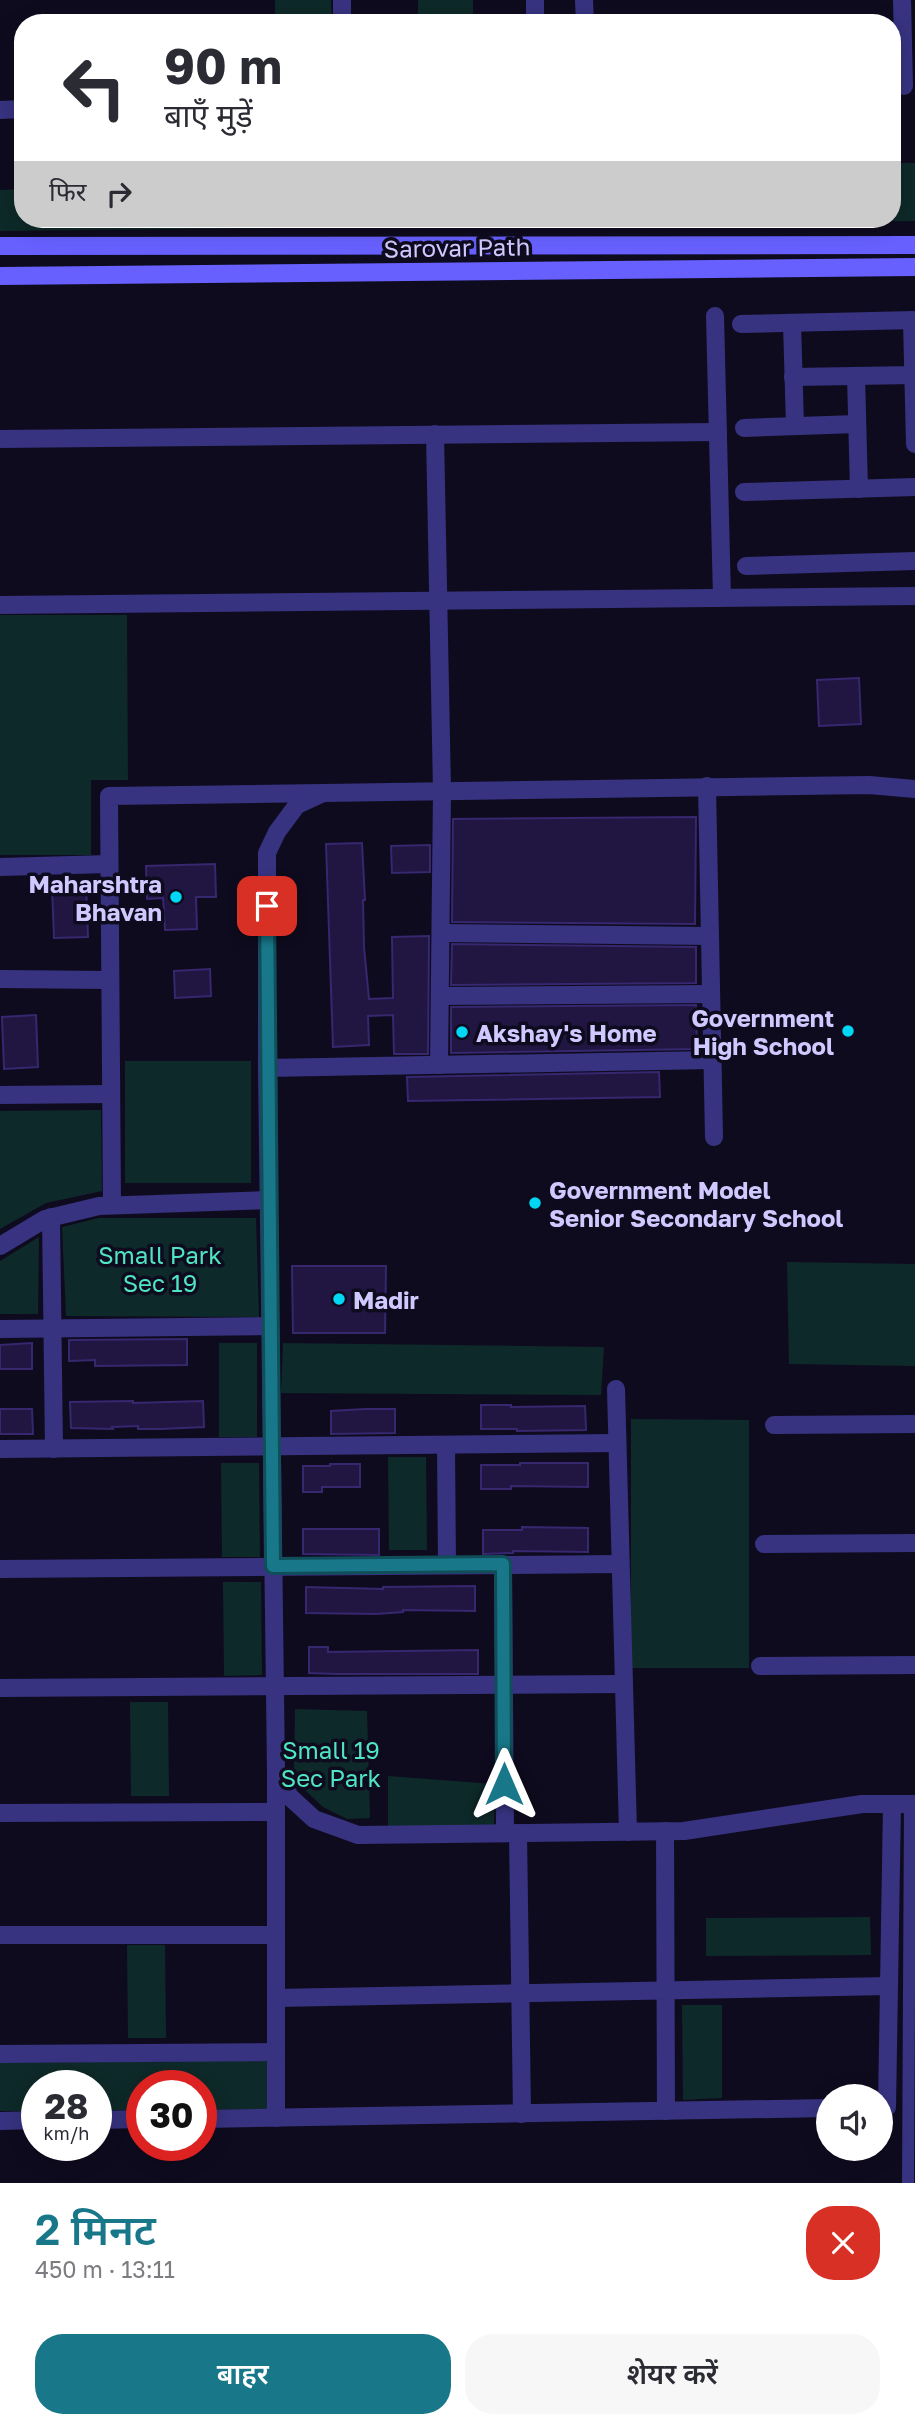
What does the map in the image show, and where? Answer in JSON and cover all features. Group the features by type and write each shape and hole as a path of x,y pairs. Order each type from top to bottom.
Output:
{"main road":[{"name":"Sarovar Path","path":"0,246 915,245"},
{"name":"Sarovar Path","path":"0,276 915,267"}],"street":[{"path":"902,0 904,86"},
{"path":"715,316 722,598"},
{"path":"741,324 914,320 915,444"},
{"path":"792,323 795,426"},
{"path":"793,377 914,375"},
{"path":"856,376 859,489"},
{"path":"744,428 857,424"},
{"path":"0,439 718,432"},
{"path":"435,434 442,791 439,1065"},
{"path":"744,492 915,487"},
{"path":"746,566 915,561"},
{"path":"0,605 915,596"},
{"path":"112,1205 109,796 707,786 869,785 915,789"},
{"path":"707,786 713,1137"},
{"path":"276,2118 276,1771 267,1068 267,853 277,832 297,805 323,793"},
{"path":"0,867 109,864"},
{"path":"441,933 709,936"},
{"path":"0,979 110,980"},
{"path":"440,996 710,994"},
{"path":"267,1068 711,1059"},
{"path":"0,1095 111,1094"},
{"path":"0,1246 51,1217 99,1206 269,1200"},
{"path":"51,1217 54,1449"},
{"path":"0,1329 270,1326"},
{"path":"616,1389 628,1832"},
{"path":"774,1425 915,1424"},
{"path":"0,1449 617,1443"},
{"path":"446,1445 447,1565"},
{"path":"764,1544 915,1543"},
{"path":"503,1564 504,1686 520,1993 522,2114"},
{"path":"0,1569 620,1564"},
{"path":"760,1666 915,1665"},
{"path":"0,1688 624,1684"},
{"path":"276,1771 290,1797 314,1819 358,1835 684,1831 862,1804 913,1804 908,2183"},
{"path":"887,2084 892,1804"},
{"path":"0,1813 276,1812"},
{"path":"665,1831 666,2112"},
{"path":"0,1935 276,1935"},
{"path":"276,1998 889,1986"},
{"path":"0,2054 276,2052"},
{"path":"217,2119 816,2108"},
{"path":"0,2121 21,2120"}],"green space":[{"path":"275,0 331,0 332,14 275,14"},
{"path":"418,0 473,0 473,14 418,14"},
{"path":"901,163 915,163 915,221 901,221"},
{"path":"14,189 14,228 274,228 0,231 0,190"},
{"path":"0,615 127,615 128,780 91,780 91,855 0,855"},
{"path":"125,1061 251,1061 251,1183 125,1183"},
{"path":"101,1110 102,1191 46,1203 0,1229 0,1111"},
{"name":"Small Park Sec 19","path":"99,1218 256,1218 259,1317 66,1316 62,1227"},
{"path":"39,1237 38,1314 0,1314 0,1261"},
{"path":"787,1262 915,1264 915,1366 789,1364"},
{"path":"219,1343 257,1343 257,1437 219,1437"},
{"path":"283,1343 604,1347 601,1395 281,1393"},
{"path":"631,1419 749,1420 749,1668 631,1668"},
{"path":"388,1457 426,1457 427,1550 389,1550"},
{"path":"221,1463 259,1463 260,1557 222,1557"},
{"path":"223,1582 261,1582 262,1675 224,1676"},
{"path":"130,1702 168,1702 169,1796 131,1796"},
{"name":"Small 19 Sec Park","path":"295,1709 367,1711 370,1818 347,1819 323,1807 294,1775"},
{"path":"388,1776 494,1784 494,1828 388,1827"},
{"path":"870,1917 871,1955 706,1956 706,1918"},
{"path":"127,1945 165,1945 166,2038 128,2038"},
{"path":"682,2005 722,2005 722,2098 683,2100"},
{"path":"269,2060 272,2109 217,2110 217,2070 126,2070 126,2110 112,2110 112,2070 21,2070 21,2111 0,2111 0,2063"}],"building":[{"path":"859,678 861,724 819,726 817,680"},
{"path":"696,817 695,924 452,922 453,819"},
{"path":"362,843 364,947 369,999 393,998 392,937 429,936 428,1054 394,1054 393,1015 368,1016 369,1045 333,1047 326,844"},
{"path":"430,845 430,872 392,873 391,846"},
{"name":"Maharshtra Bhavan","path":"215,864 216,897 196,897 197,929 165,930 163,898 147,899 146,866"},
{"path":"86,885 88,937 54,938 52,886"},
{"path":"452,944 696,947 696,983 451,985"},
{"path":"210,969 211,996 175,998 174,971"},
{"path":"696,1005 697,1049 451,1053 451,1007"},
{"path":"36,1015 38,1067 4,1069 2,1017"},
{"path":"659,1072 660,1097 408,1101 407,1077"},
{"name":"Madir","path":"292,1266 386,1266 385,1333 293,1333"},
{"path":"187,1339 187,1365 95,1366 95,1360 69,1361 69,1340"},
{"path":"32,1343 32,1369 0,1369 0,1345"},
{"path":"203,1401 204,1427 71,1428 70,1402"},
{"path":"481,1405 585,1406 586,1430 481,1429"},
{"path":"0,1409 32,1409 33,1434 0,1434"},
{"path":"395,1409 395,1433 331,1434 331,1411"},
{"path":"588,1463 588,1487 511,1486 511,1489 481,1489 481,1465"},
{"path":"360,1464 360,1487 322,1487 322,1492 303,1492 303,1466"},
{"path":"522,1527 588,1528 588,1552 513,1551 483,1554 483,1530 522,1530"},
{"path":"303,1529 379,1529 379,1555 303,1554"},
{"path":"475,1586 475,1611 306,1613 306,1587 383,1589"},
{"path":"309,1647 328,1647 328,1652 478,1650 478,1674 309,1673"}],"place":[{"name":"Maharshtra Bhavan","path":"176,897"},
{"name":"Government High School","path":"848,1031"},
{"name":"Akshay's Home","path":"462,1032"},
{"name":"Government Model Senior Secondary School","path":"535,1203"},
{"name":"Madir","path":"339,1299"}],"route":[{"path":"267,906 273,1566 503,1564 504,1784"}]}
